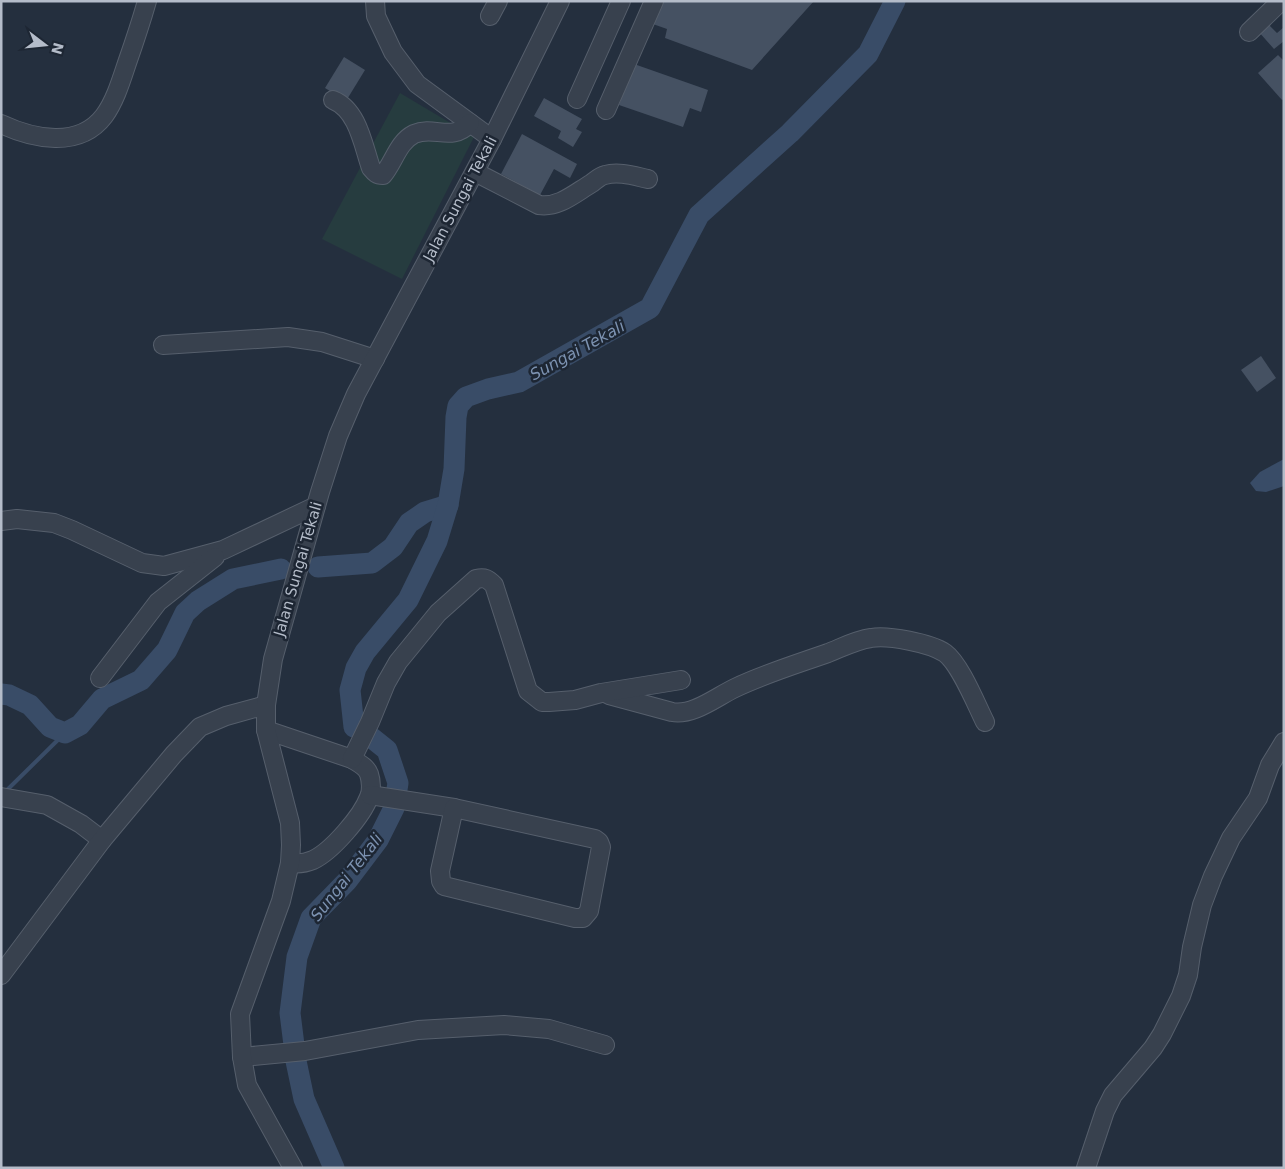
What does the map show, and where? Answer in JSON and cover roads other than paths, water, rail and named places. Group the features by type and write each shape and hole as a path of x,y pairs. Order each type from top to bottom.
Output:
{"street":[{"path":"1,124 16,130 53,138 79,134 97,124 108,110 118,90 147,1"},
{"path":"375,1 376,16 393,52 416,84 492,139"},
{"name":"Jalan Sungai Tekali","path":"293,1168 248,1085 242,1057 240,1014 281,901 290,863 290,823 266,730 266,705 276,650 316,506 338,436 356,394 475,172 560,1"},
{"path":"577,99 621,1"},
{"path":"606,110 654,1"},
{"path":"1249,32 1281,1"},
{"path":"333,100 346,107 356,123 371,168 378,175 383,175 398,150 412,135 425,131 456,133 463,130 470,123"},
{"path":"475,172 539,205 548,206 568,198 603,175 616,173 648,179"},
{"path":"163,345 288,336 322,342 375,359"},
{"path":"1,521 17,519 54,523 142,563 164,566 223,550 316,506"},
{"path":"100,678 158,602 223,550"},
{"path":"352,759 386,683 398,662 438,613 476,579 489,580 494,585 528,691 542,702 575,700 601,693 682,680"},
{"path":"601,693 679,714 689,712 736,688 778,671 870,638 891,637 923,644 945,653 959,669 985,722"},
{"path":"1,975 102,840 174,754 200,727 226,716 266,705"},
{"path":"266,730 352,759 368,772 377,796"},
{"path":"1086,1168 1105,1112 1113,1095 1153,1048 1181,996 1188,975 1192,947 1202,905 1213,876 1231,838 1258,798 1270,765 1284,742"},
{"path":"290,863 309,861 324,853 377,796"},
{"path":"377,796 454,808 595,839 601,847 589,911 583,918 576,918 444,886 440,872 454,808"},
{"path":"1,797 47,805 81,824 102,840"},
{"path":"242,1057 305,1050 418,1030 504,1025 549,1028 605,1045"}],"water":[{"path":"1284,459 1284,486 1266,492 1256,491 1250,483 1260,472"}],"waterway":[{"name":"Sungai Tekali","path":"354,727 350,690 356,668 365,652 408,600 437,541 448,505 454,469 458,406 466,397 488,389 519,382 650,308 699,215 790,133 868,54 895,1"},
{"path":"318,567 372,563 393,547 409,523 425,512 448,505"},
{"path":"1,694 9,695 30,705 50,727 65,733 80,725 102,699 141,680 167,650 185,613 198,601 233,579 281,569"},
{"path":"6,791 65,733"},
{"name":"Sungai Tekali","path":"334,1168 304,1099 296,1061 290,1013 297,957 311,918 347,881 378,840 394,808 398,783 387,750 372,738"}]}
